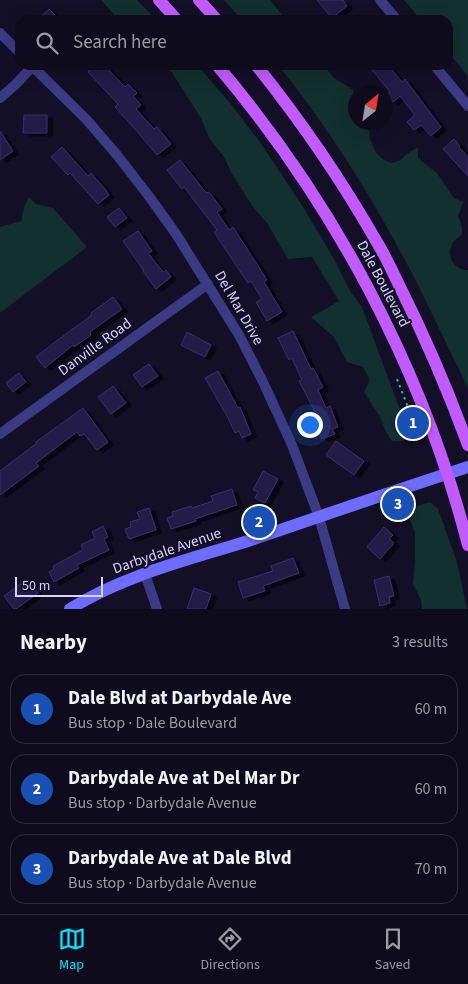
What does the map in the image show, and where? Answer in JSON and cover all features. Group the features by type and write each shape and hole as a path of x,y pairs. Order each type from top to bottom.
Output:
{"main road":[{"path":"159,0 172,15"},
{"path":"199,0 213,15"},
{"name":"Dale Boulevard","path":"221,70 281,147 318,202 351,257 381,313 429,420 468,545"},
{"name":"Dale Boulevard","path":"260,70 309,135 379,246 440,372 468,446"}],"street":[{"path":"380,0 393,15"},
{"path":"0,33 15,48"},
{"path":"0,98 28,70"},
{"name":"Del Mar Drive","path":"36,70 118,155 170,226 239,335 292,445 319,517 345,609"},
{"path":"438,70 468,106"},
{"name":"Danville Road","path":"0,434 208,284"},
{"name":"Darbydale Avenue","path":"70,609 111,587 145,574 468,466"},
{"path":"145,574 157,609"}],"path":[{"path":"394,372 419,435"}],"green space":[{"path":"101,0 137,0 151,15 114,15"},
{"path":"224,0 270,0 282,15 238,15"},
{"path":"404,0 468,0 468,76 453,58 453,15 417,15"},
{"path":"168,70 201,70 230,103 262,145 305,210 334,259 350,291 362,307 411,435 407,439 392,441 364,392 370,380 363,367 347,362 334,337 311,317 339,301 312,257 288,259 267,223 253,207 232,174 224,157 209,138 201,118 171,71"},
{"path":"282,70 327,70 334,78 348,87 348,130 369,130 370,139 376,153 391,163 399,161 418,147 418,158 437,173 454,198 463,202 458,216 462,227 462,234 453,243 450,255 456,266 468,270 468,388 415,279 385,223 352,168 316,115"},
{"path":"29,197 36,204 53,208 87,247 0,313 0,227 21,221"},
{"path":"430,502 438,509 457,562 467,609 422,609 421,600 413,584 415,533 410,520 402,511"}],"building":[{"path":"317,0 343,0 347,6 336,15 330,15"},
{"path":"49,9 55,15 42,15"},
{"path":"90,70 109,70 125,87 128,84 137,93 133,96 141,105 136,109 154,129 157,127 171,144 157,155 115,107 118,104 88,72"},
{"path":"372,70 392,70 402,82 405,79 441,127 431,136 421,125 414,130 407,122 415,115 400,96 393,102 393,85 384,85"},
{"path":"24,115 47,115 47,133 23,133"},
{"path":"0,131 13,151 0,160"},
{"path":"454,139 468,157 468,176 443,149"},
{"path":"62,147 88,176 91,173 106,190 109,195 98,204 70,173 68,175 51,157"},
{"path":"180,160 222,209 217,212 229,230 233,227 267,280 264,282 282,312 267,321 256,302 262,299 251,281 248,283 214,232 217,230 184,187 182,189 167,170"},
{"path":"119,208 127,218 115,227 107,217"},
{"path":"138,231 152,251 148,253 163,272 166,270 171,277 156,289 123,241"},
{"path":"113,297 122,309 90,332 91,335 74,347 73,345 45,368 36,357"},
{"path":"293,331 311,369 313,368 323,387 318,390 326,408 330,406 338,427 332,429 335,434 322,439 311,414 315,412 299,381 302,380 292,358 289,360 278,338"},
{"path":"187,332 211,345 205,357 181,345"},
{"path":"149,364 158,376 142,387 133,375"},
{"path":"218,371 238,408 240,407 251,434 242,438 239,431 235,433 205,378"},
{"path":"19,373 26,382 13,392 6,383"},
{"path":"113,386 126,403 111,414 98,397"},
{"path":"83,408 108,442 97,450 84,434 80,436 77,432 36,463 39,466 0,495 0,471"},
{"path":"336,441 364,461 354,475 326,455"},
{"path":"263,471 278,479 265,503 255,498 258,492 253,490"},
{"path":"232,489 237,505 171,529 167,518 173,516 172,512 213,501 211,496"},
{"path":"149,508 156,530 129,539 125,529 131,527 130,522 140,519 137,512"},
{"path":"103,526 108,537 104,539 109,550 77,565 79,568 54,582 49,572 54,569 53,566 83,550 81,545 95,538 92,532"},
{"path":"384,527 393,535 389,539 394,543 380,559 367,547"},
{"path":"293,558 299,573 263,586 265,591 243,598 238,582 273,571 271,566"},
{"path":"389,576 394,596 389,597 390,603 380,606 374,580"},
{"path":"23,582 26,586 30,583 38,593 14,609 4,596"},
{"path":"194,588 211,594 206,609 187,609"}],"place":[{"name":"Dale Blvd at Darbydale Ave","path":"413,423"},
{"name":"Darbydale Ave at Dale Blvd","path":"398,504"},
{"name":"Darbydale Ave at Del Mar Dr","path":"259,522"}]}
